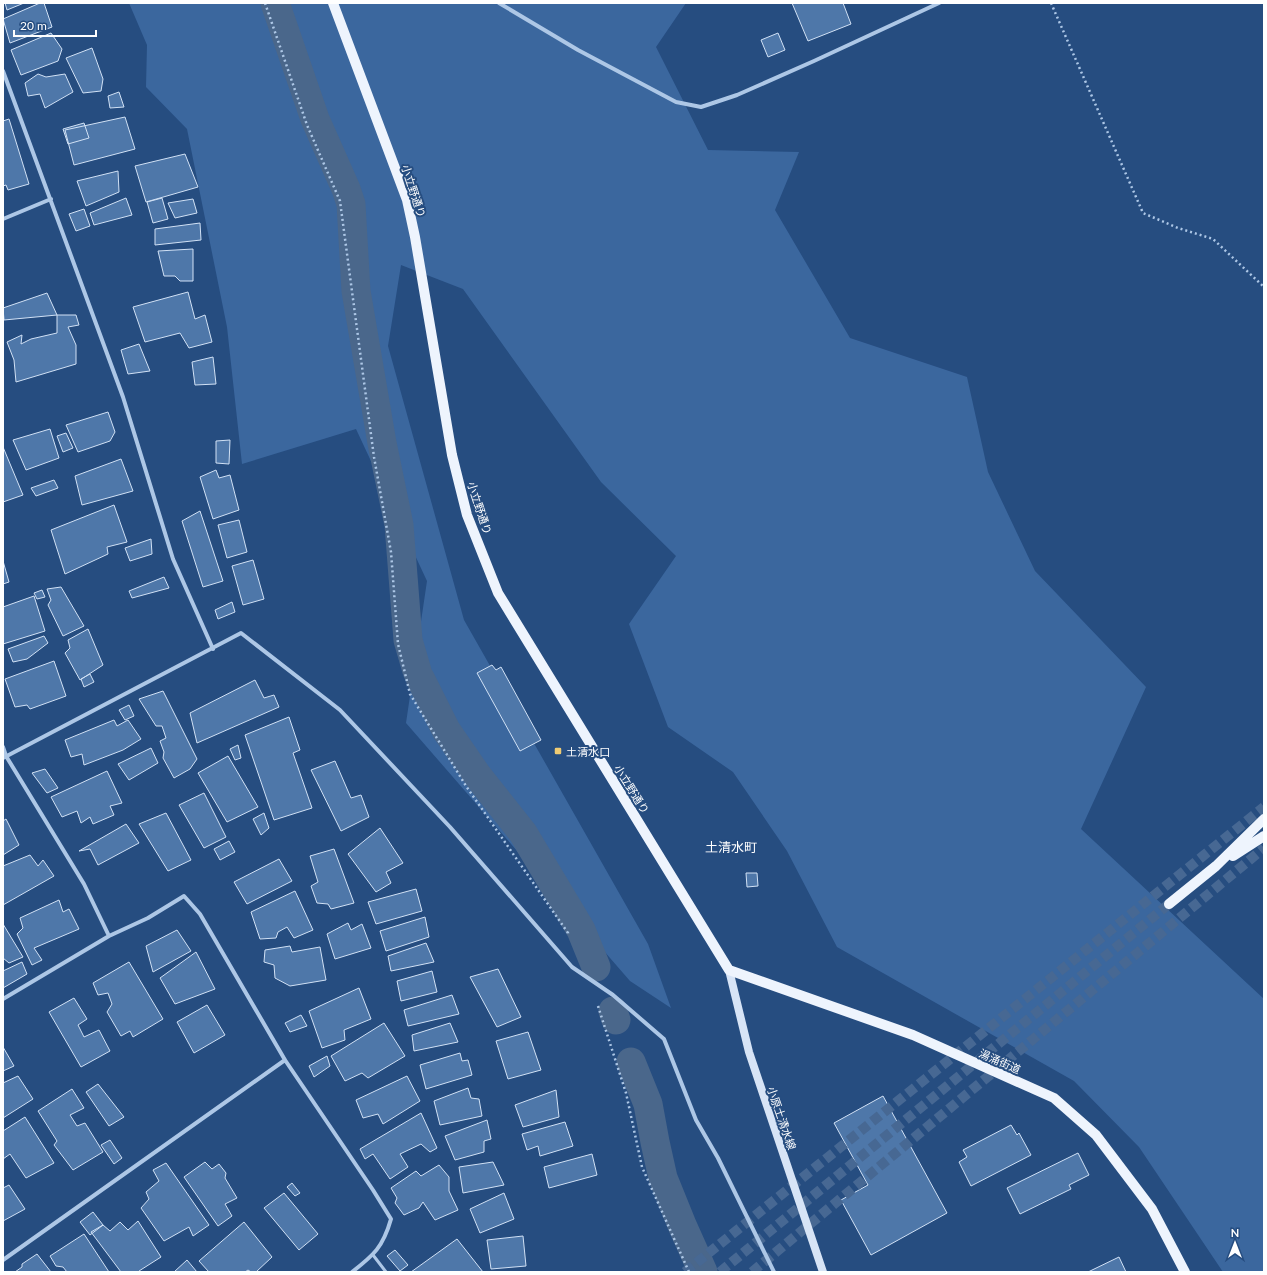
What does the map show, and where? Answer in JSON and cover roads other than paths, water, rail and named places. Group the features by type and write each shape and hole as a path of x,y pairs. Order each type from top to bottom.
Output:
{"main road":[{"name":"小立野通り","path":"333,3 407,200 415,237 452,455 467,515 498,593 729,970"},
{"path":"1169,904 1216,866 1264,819"},
{"path":"1216,866 1264,836"},
{"name":"小原土清水線","path":"729,970 749,1052 823,1272"},
{"name":"湯涌街道","path":"729,970 913,1036 1054,1098 1096,1135 1152,1209 1186,1272"}],"street":[{"path":"500,3 578,50 676,102 701,108 737,95 939,3"},
{"path":"3,71 123,397 173,559 213,649"},
{"path":"3,219 51,199"},
{"path":"5,757 241,633 340,710 450,827 572,967 613,995 664,1039 696,1120 718,1158 774,1272"},
{"path":"3,747 5,757 84,884 109,936"},
{"path":"3,999 109,936 148,918 184,896 200,914 285,1060 391,1219 386,1237 373,1255 352,1272"},
{"path":"3,1260 285,1060"}],"lane":[{"path":"373,1255 386,1272"}],"waterway":[{"path":"275,3 315,119 346,189 351,204 356,291 382,443 399,525 408,640 417,671"},
{"path":"420,678 446,730 477,775 523,833 581,930 596,967"},
{"path":"613,1011 616,1020"},
{"path":"631,1062 648,1104 663,1178 703,1272"}],"tunnel":[{"path":"685,1272 1264,807"},
{"path":"752,1272 1264,848"},
{"path":"720,1272 1169,904"}],"place":[{"name":"土清水口","path":"558,751"}],"district":[{"name":"土清水町","path":"731,847"}]}
